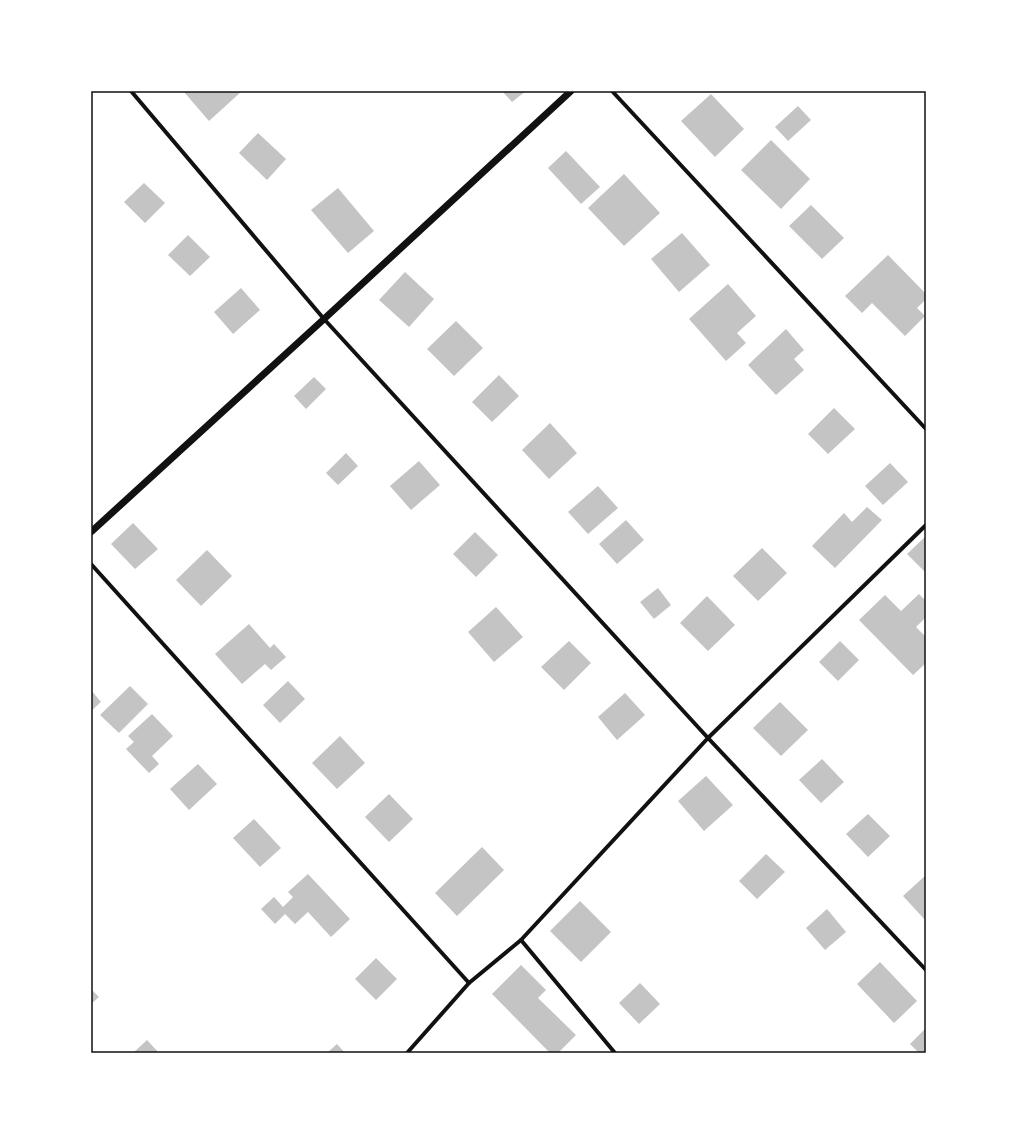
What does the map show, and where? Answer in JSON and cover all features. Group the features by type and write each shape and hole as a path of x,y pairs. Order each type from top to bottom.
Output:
{"street":[{"path":"131,91 324,319 708,738 926,970"},
{"path":"91,532 571,91"},
{"path":"612,91 926,429"},
{"path":"407,1053 469,983 522,940 708,738 926,525"},
{"path":"91,564 469,983"},
{"path":"522,940 615,1053"}],"building":[{"path":"242,91 209,121 184,92"},
{"path":"502,91 526,91 512,102"},
{"path":"711,94 744,129 715,157 681,121"},
{"path":"798,106 811,120 788,141 775,127"},
{"path":"258,133 286,159 267,180 239,153"},
{"path":"771,140 810,179 781,209 741,170"},
{"path":"566,151 600,187 581,204 548,168"},
{"path":"624,174 660,213 624,246 588,208"},
{"path":"144,183 165,203 145,223 124,202"},
{"path":"338,188 374,231 348,253 311,210"},
{"path":"811,205 844,238 822,259 789,226"},
{"path":"682,233 710,265 679,292 651,259"},
{"path":"188,235 210,257 190,276 168,255"},
{"path":"888,255 926,294 926,299 917,308 925,316 905,336 872,303 862,313 845,296"},
{"path":"405,272 434,299 409,327 379,300"},
{"path":"728,284 756,316 737,333 746,343 726,361 689,319"},
{"path":"241,288 260,310 233,334 214,312"},
{"path":"456,321 483,348 454,376 427,349"},
{"path":"786,329 804,350 794,359 804,370 776,395 748,365"},
{"path":"499,375 519,396 492,422 472,402"},
{"path":"314,377 326,389 306,409 294,396"},
{"path":"834,408 855,429 828,454 808,434"},
{"path":"550,423 577,453 549,479 522,450"},
{"path":"346,453 358,466 338,485 326,473"},
{"path":"419,461 440,485 411,510 390,486"},
{"path":"890,463 908,482 883,505 865,486"},
{"path":"598,486 618,508 588,534 568,512"},
{"path":"867,507 882,520 835,568 812,546 844,513 852,522"},
{"path":"626,520 644,540 617,564 599,544"},
{"path":"133,523 158,549 135,569 111,544"},
{"path":"475,532 498,555 476,577 453,554"},
{"path":"926,536 926,568 924,571 907,554"},
{"path":"762,548 787,573 758,601 733,576"},
{"path":"207,550 232,576 201,606 176,580"},
{"path":"658,588 671,605 654,619 640,602"},
{"path":"919,594 926,601 926,617 916,627 926,637 926,663 913,675 859,620 885,595 901,611"},
{"path":"707,596 735,625 708,651 680,623"},
{"path":"496,607 523,637 494,662 468,632"},
{"path":"249,624 270,648 274,644 286,657 271,670 265,664 242,684 215,654"},
{"path":"569,641 591,663 564,690 541,667"},
{"path":"840,641 859,660 838,681 819,662"},
{"path":"288,681 305,699 280,723 263,705"},
{"path":"130,686 148,704 119,733 100,715"},
{"path":"91,690 101,702 91,711"},
{"path":"625,693 645,715 617,740 598,717"},
{"path":"780,702 808,730 781,756 753,728"},
{"path":"152,714 173,736 152,756 159,764 149,773 126,749 134,742 128,736"},
{"path":"340,736 365,763 337,789 312,763"},
{"path":"822,759 844,782 821,803 799,780"},
{"path":"198,764 217,784 189,810 170,789"},
{"path":"706,776 733,805 704,831 678,801"},
{"path":"389,794 413,819 389,842 365,817"},
{"path":"868,814 890,836 868,857 846,834"},
{"path":"254,819 281,848 260,867 233,838"},
{"path":"482,847 504,870 457,916 435,893"},
{"path":"766,854 785,872 757,899 739,881"},
{"path":"308,874 350,919 331,937 308,912 295,924 285,914 275,924 261,909 274,897 283,907 293,897 288,892"},
{"path":"926,875 926,921 903,896"},
{"path":"580,901 611,932 581,962 550,931"},
{"path":"827,909 846,932 825,950 806,928"},
{"path":"376,958 397,979 376,1000 355,979"},
{"path":"880,962 917,1001 894,1023 857,984"},
{"path":"521,965 546,990 538,998 576,1035 558,1053 550,1053 492,994"},
{"path":"640,983 660,1004 639,1024 619,1003"},
{"path":"91,989 99,997 91,1004"},
{"path":"926,1028 926,1053 919,1053 910,1044"},
{"path":"147,1040 159,1053 133,1053"},
{"path":"337,1044 345,1053 327,1053"}]}
